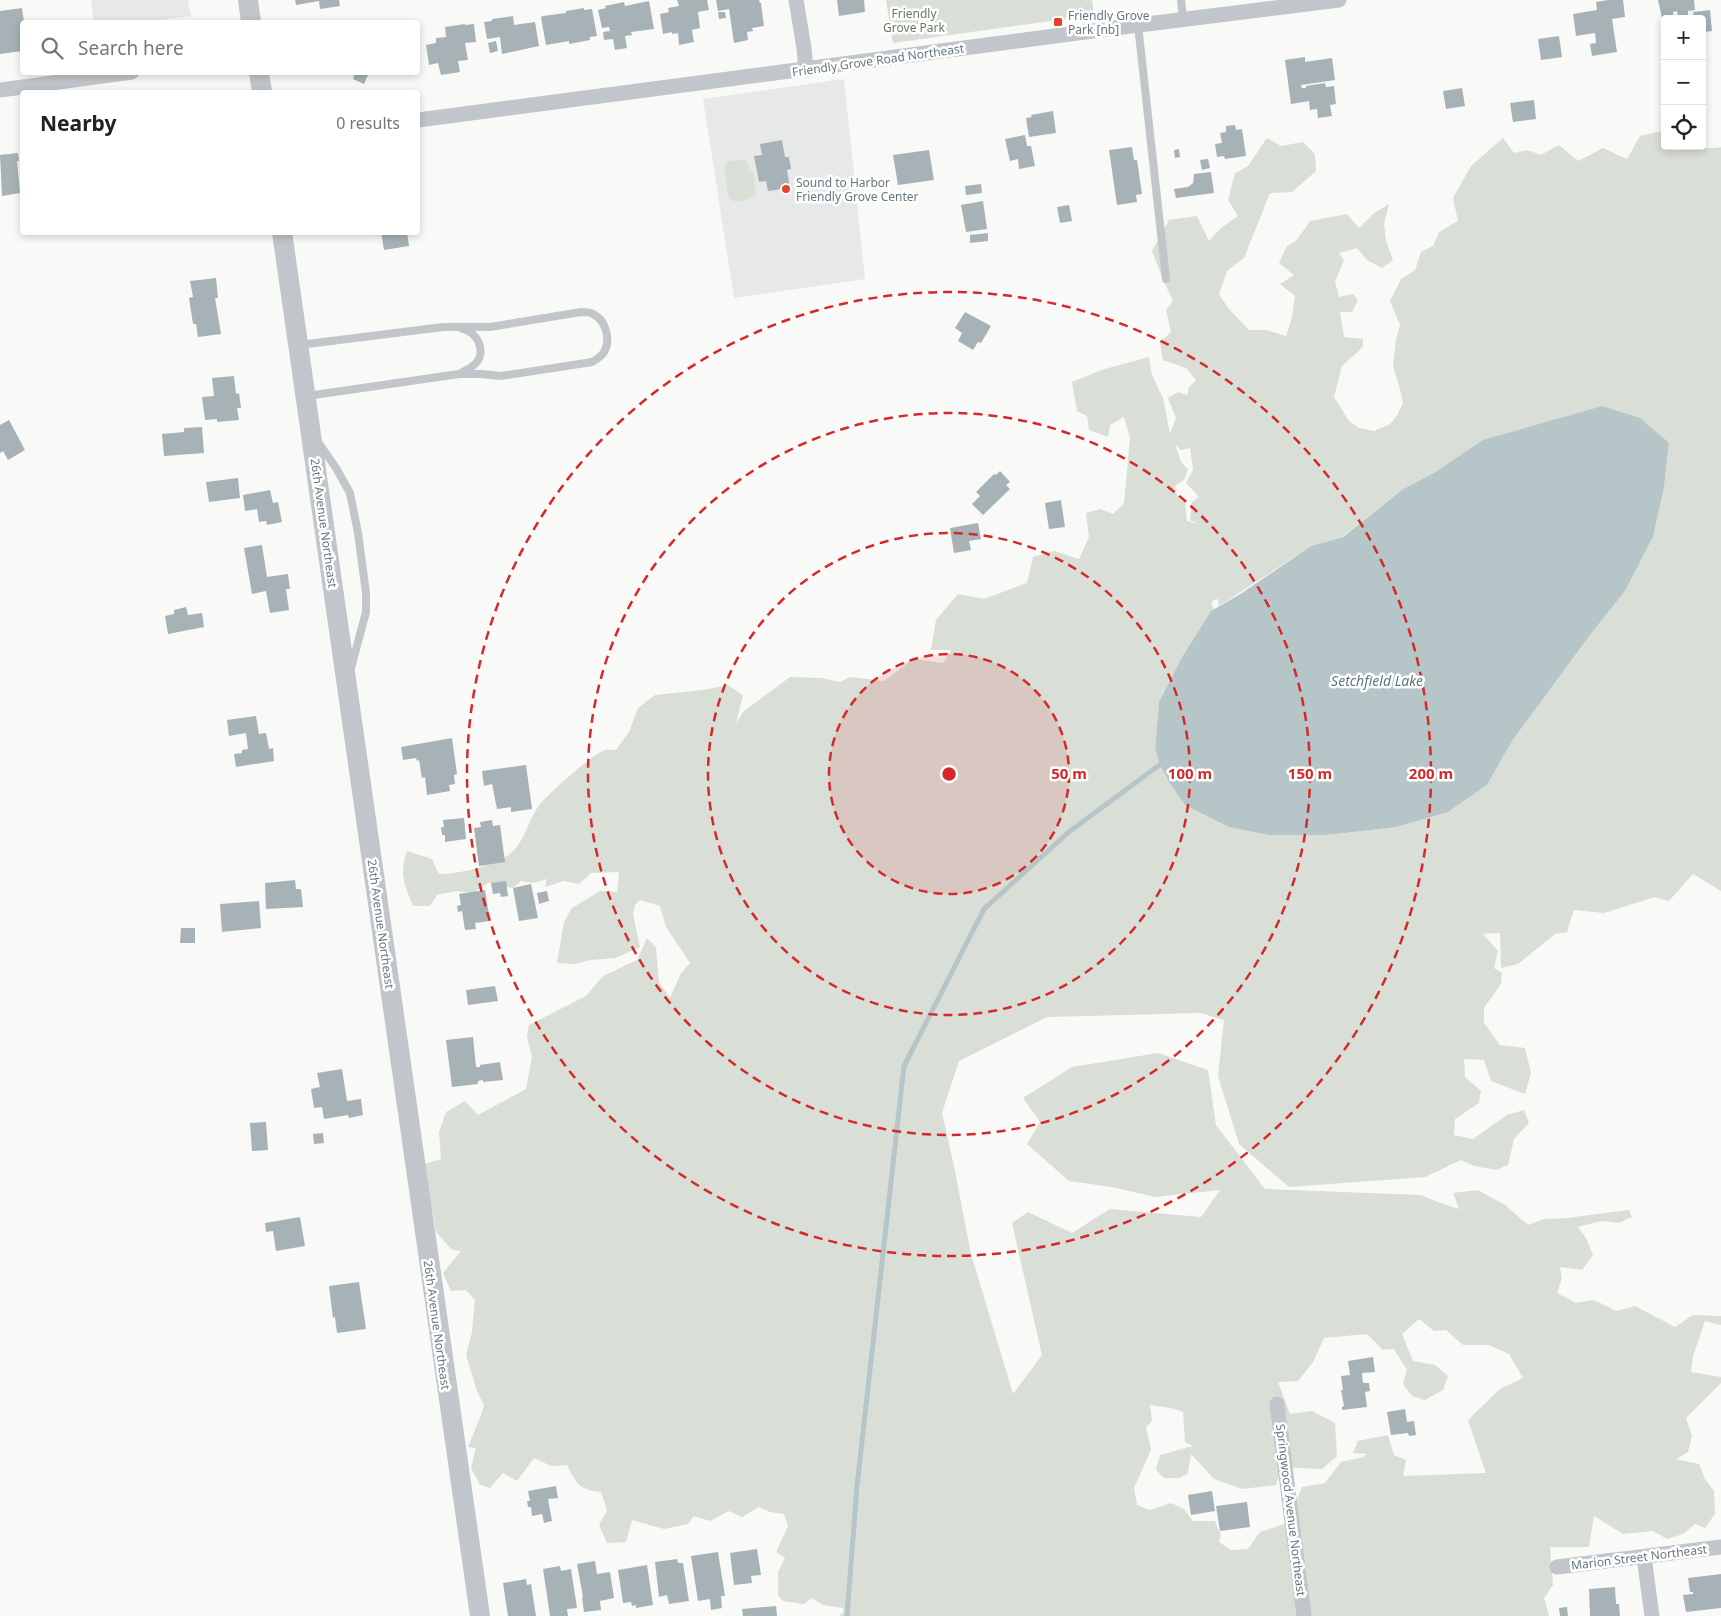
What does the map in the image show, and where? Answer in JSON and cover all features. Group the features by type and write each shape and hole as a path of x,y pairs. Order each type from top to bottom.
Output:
{"street":[{"path":"248,0 252,20"},
{"path":"796,0 806,70"},
{"name":"Friendly Grove Road Northeast","path":"420,120 1339,0"},
{"path":"0,90 110,75"},
{"path":"259,75 262,90"},
{"name":"26th Avenue Northeast","path":"282,235 347,682 430,1282 480,1616"},
{"name":"Springwood Avenue Northeast","path":"1277,1404 1304,1616"},
{"name":"Marion Street Northeast","path":"1557,1567 1721,1547"},
{"path":"1644,1557 1652,1616"}],"lane":[{"path":"1181,0 1183,19"},
{"path":"1138,25 1166,279"},
{"path":"299,345 443,327 490,327 581,312 592,313 601,320 606,330 608,341 601,356 592,362 501,376 459,374 306,396"},
{"path":"459,328 469,330 475,335 480,348 479,357 475,364 459,374"},
{"path":"311,433 336,468 350,493 358,533 366,593 366,612 347,682"}],"shaded area":[{"path":"91,0 188,0 191,16 160,20 94,20"},
{"name":"Sound to Harbor Friendly Grove Center","path":"844,79 865,279 734,298 703,99"}],"green space":[{"name":"Friendly Grove Park","path":"886,0 1092,0 1094,15 893,43"},
{"path":"1661,131 1661,150 1706,150 1706,148 1721,147 1721,891 1693,874 1669,901 1655,897 1604,913 1574,910 1567,932 1555,934 1518,964 1501,968 1500,933 1483,934 1498,951 1494,968 1502,973 1501,984 1484,1008 1484,1023 1500,1045 1525,1048 1531,1073 1525,1094 1491,1081 1484,1060 1464,1059 1465,1077 1481,1091 1479,1103 1455,1119 1454,1135 1473,1139 1507,1115 1524,1110 1529,1123 1514,1139 1508,1165 1496,1170 1474,1166 1461,1160 1425,1177 1289,1187 1239,1144 1218,1076 1224,1020 1200,1013 1047,1017 959,1061 942,1113 971,1254 1013,1394 1042,1355 1012,1223 1028,1212 1072,1233 1110,1209 1201,1217 1220,1190 1155,1197 1112,1187 1069,1181 1027,1144 1040,1122 1023,1098 1072,1067 1158,1053 1208,1070 1216,1125 1265,1189 1421,1195 1459,1209 1453,1193 1478,1190 1505,1205 1528,1225 1544,1219 1629,1210 1632,1217 1619,1223 1601,1221 1578,1227 1586,1238 1593,1255 1582,1270 1560,1267 1562,1278 1557,1293 1576,1303 1594,1300 1616,1311 1635,1306 1675,1327 1693,1315 1721,1316 1721,1325 1705,1321 1693,1356 1691,1372 1721,1377 1721,1383 1686,1418 1692,1436 1688,1452 1676,1459 1699,1464 1705,1479 1714,1491 1715,1514 1705,1528 1695,1524 1683,1534 1667,1539 1653,1531 1623,1534 1594,1516 1589,1547 1550,1547 1553,1585 1544,1598 1549,1616 1305,1616 1296,1502 1302,1487 1325,1483 1341,1462 1363,1457 1367,1454 1353,1453 1358,1441 1388,1435 1394,1455 1406,1460 1403,1476 1486,1473 1468,1420 1500,1389 1523,1378 1509,1354 1489,1345 1463,1345 1446,1330 1434,1331 1419,1319 1402,1334 1413,1361 1435,1365 1448,1376 1443,1390 1425,1400 1412,1396 1403,1384 1407,1370 1394,1349 1383,1350 1367,1334 1324,1338 1313,1362 1298,1381 1278,1382 1290,1414 1312,1411 1335,1423 1337,1456 1322,1469 1282,1467 1276,1485 1242,1489 1214,1479 1191,1454 1188,1473 1180,1478 1164,1478 1156,1470 1160,1455 1193,1446 1185,1442 1183,1412 1150,1405 1152,1421 1146,1427 1151,1450 1134,1488 1137,1505 1150,1510 1171,1503 1184,1509 1193,1521 1215,1521 1221,1536 1219,1542 1231,1550 1248,1549 1260,1532 1287,1523 1297,1616 839,1616 844,1612 843,1608 823,1605 812,1598 804,1604 783,1601 778,1595 778,1572 785,1558 776,1552 788,1526 784,1514 770,1512 759,1507 742,1517 729,1511 710,1521 694,1516 688,1524 664,1529 632,1520 626,1542 607,1543 599,1525 607,1510 601,1492 583,1488 573,1477 567,1465 551,1466 534,1458 517,1481 503,1473 490,1488 480,1485 471,1468 476,1448 468,1447 484,1405 477,1391 466,1355 472,1332 475,1300 466,1290 451,1291 443,1273 461,1251 452,1250 436,1232 424,1164 441,1159 439,1132 446,1112 465,1101 478,1115 526,1089 532,1057 527,1037 529,1025 586,996 603,976 637,960 647,938 656,947 659,982 670,998 681,973 690,963 666,927 660,906 640,900 635,905 633,914 640,947 615,958 574,964 557,963 564,922 572,908 600,891 617,892 619,872 591,873 579,884 564,881 545,887 547,879 533,883 521,881 513,888 488,883 473,893 456,891 437,895 430,906 413,906 403,873 407,851 432,859 439,874 466,871 497,861 516,848 538,807 559,785 599,753 606,750 616,750 629,732 638,708 655,695 703,690 728,685 743,695 736,723 744,711 790,677 822,678 840,682 850,677 884,681 913,659 943,663 951,650 931,650 936,620 958,594 984,599 1027,583 1033,557 1054,551 1079,559 1089,537 1086,513 1100,509 1113,514 1124,503 1130,438 1124,417 1110,425 1108,437 1089,430 1087,416 1077,411 1072,382 1101,370 1149,357 1152,375 1163,398 1170,434 1176,418 1168,398 1178,392 1187,395 1189,387 1196,380 1186,368 1163,360 1160,342 1171,332 1166,310 1173,301 1152,251 1169,220 1197,216 1209,241 1221,228 1238,216 1228,200 1235,173 1248,166 1267,138 1281,146 1303,142 1315,154 1316,171 1292,192 1270,193 1244,258 1227,271 1219,294 1228,308 1249,330 1267,330 1286,336 1292,317 1295,296 1280,284 1294,275 1279,263 1287,246 1296,241 1310,221 1347,214 1359,228 1374,213 1389,204 1384,224 1386,241 1393,260 1382,268 1367,260 1357,248 1339,253 1344,260 1335,282 1339,297 1353,294 1358,300 1352,312 1340,312 1344,337 1363,339 1363,347 1342,366 1334,397 1349,421 1359,428 1374,431 1390,424 1403,403 1393,366 1400,325 1390,301 1401,279 1415,270 1421,252 1433,246 1439,232 1458,221 1453,198 1471,166 1503,138 1514,153 1527,150 1541,155 1559,145 1578,161 1603,148 1627,159 1640,136","holes":["1602,406 1669,444 1664,488 1653,537 1625,591 1512,741 1487,785 1448,812 1397,827 1327,835 1185,805 1170,784 1160,765 1155,748 1159,702 1182,657 1214,609 1211,603 1214,600 1218,599 1219,606 1311,546 1342,537 1403,489 1434,473 1555,420","1175,444 1181,450 1190,448 1193,470 1186,483 1199,497 1192,502 1190,520 1198,524 1187,521 1185,501 1176,494 1175,486 1184,480 1188,469 1181,462"]},
{"path":"744,159 748,163 749,171 753,171 756,194 743,201 736,201 729,199 724,167 727,162"}],"water":[{"name":"Setchfield Lake","path":"1602,406 1640,418 1669,443 1664,488 1653,537 1625,591 1512,741 1487,785 1448,812 1397,827 1327,835 1270,835 1229,827 1185,805 1170,784 1160,765 1155,748 1159,702 1182,657 1211,611 1242,593 1311,546 1343,537 1403,489 1434,473 1483,440"}],"building":[{"path":"295,0 339,0 340,6 320,9 319,1 296,5"},
{"path":"677,0 707,0 709,10 698,12 700,28 692,30 694,42 679,45 678,33 663,34 660,14 669,12 668,8 679,6"},
{"path":"716,0 759,0 764,26 752,28 753,31 747,32 748,40 734,43 729,9 718,11"},
{"path":"837,0 864,0 865,12 839,16"},
{"path":"1623,0 1625,17 1612,19 1617,52 1592,56 1590,44 1596,43 1595,33 1576,36 1573,14 1597,10 1596,2"},
{"path":"1658,0 1694,0 1695,10 1688,11 1688,15 1678,15 1677,11 1673,12 1673,15 1661,15"},
{"path":"649,1 654,29 631,32 632,35 625,36 627,48 615,50 613,39 604,40 603,32 610,31 609,27 602,28 598,10 606,8 605,6 624,2 625,6"},
{"path":"22,8 24,20 20,20 20,51 0,54 0,11"},
{"path":"584,8 584,10 592,9 597,36 590,37 590,40 569,44 569,41 546,45 541,17"},
{"path":"1710,10 1712,31 1706,32 1706,15 1693,15 1693,12"},
{"path":"718,12 725,12 726,18 719,19"},
{"path":"513,16 514,25 535,22 539,46 502,54 500,37 487,39 484,22"},
{"path":"474,24 476,42 465,43 468,60 458,61 460,72 441,75 438,63 429,65 426,45 436,43 436,38 446,37 445,27"},
{"path":"1559,36 1562,57 1541,60 1538,39"},
{"path":"496,41 498,51 490,53 488,43"},
{"path":"1305,57 1305,62 1332,58 1335,80 1301,85 1302,88 1325,83 1326,87 1334,86 1336,104 1330,105 1332,116 1318,118 1317,109 1310,110 1309,101 1291,104 1285,60"},
{"path":"354,75 368,75 364,84 353,79"},
{"path":"1462,88 1465,106 1446,109 1443,91"},
{"path":"1534,100 1536,119 1513,122 1510,103"},
{"path":"1053,111 1056,133 1029,137 1026,118 1032,117 1031,115"},
{"path":"1235,125 1236,130 1242,129 1246,156 1225,159 1224,156 1217,157 1215,144 1222,143 1220,133 1226,132 1226,126"},
{"path":"1025,135 1027,146 1031,146 1035,166 1019,169 1018,159 1010,161 1005,139"},
{"path":"782,140 785,157 789,157 791,169 787,170 790,188 768,191 766,181 759,182 754,156 762,155 760,144"},
{"path":"1132,147 1134,160 1137,160 1142,194 1136,195 1137,202 1117,205 1109,150"},
{"path":"1179,149 1180,157 1175,158 1174,150"},
{"path":"929,150 934,180 898,185 893,155"},
{"path":"18,153 20,193 2,196 0,155"},
{"path":"1208,159 1210,168 1202,170 1200,160"},
{"path":"1211,172 1214,193 1176,198 1174,189 1188,187 1193,183 1194,174"},
{"path":"981,184 982,193 966,195 965,186"},
{"path":"983,201 987,229 966,232 961,205"},
{"path":"1069,205 1072,221 1060,223 1057,207"},
{"path":"988,233 988,241 970,243 970,235"},
{"path":"382,235 407,235 409,246 384,250"},
{"path":"216,278 218,298 215,298 221,334 198,337 196,324 193,324 189,298 193,297 190,281"},
{"path":"965,312 991,326 981,343 978,342 973,350 958,341 962,333 955,328"},
{"path":"234,376 236,394 239,393 241,408 237,408 239,420 217,422 217,419 205,420 202,397 214,396 212,378"},
{"path":"9,420 25,450 8,460 3,451 0,453 0,425"},
{"path":"202,427 204,453 164,456 162,434 184,432 184,428"},
{"path":"1000,471 1010,482 1006,485 1010,489 983,515 972,504 980,496 976,492 994,474 996,475"},
{"path":"238,478 240,498 209,502 206,482"},
{"path":"270,490 273,503 278,502 282,522 267,525 266,521 259,522 257,509 245,511 243,495"},
{"path":"1061,500 1065,527 1049,529 1045,503"},
{"path":"978,523 981,539 969,541 971,550 954,553 950,528"},
{"path":"262,545 267,577 288,574 290,589 286,589 289,610 270,613 266,591 252,594 244,548"},
{"path":"186,607 188,615 202,613 204,627 168,634 165,616 174,614 174,610"},
{"path":"256,716 259,734 266,733 269,749 273,748 274,761 236,767 234,754 242,753 242,750 248,749 246,733 229,736 227,720"},
{"path":"452,738 457,774 454,775 455,784 449,785 450,791 427,795 425,777 422,778 419,760 417,761 416,758 403,760 401,747"},
{"path":"526,765 532,809 511,812 511,807 497,809 492,784 484,786 482,771"},
{"path":"464,818 466,839 445,842 445,835 442,835 441,827 444,827 443,820"},
{"path":"492,820 493,826 500,825 505,862 479,866 474,828 481,827 480,822"},
{"path":"295,880 296,889 301,889 303,907 266,909 265,883"},
{"path":"506,881 508,896 501,897 500,893 493,894 491,883"},
{"path":"531,884 538,918 519,921 513,888"},
{"path":"485,890 490,921 475,923 476,929 465,930 462,911 458,912 457,906 461,905 459,894"},
{"path":"547,891 549,901 539,904 537,893"},
{"path":"259,901 261,928 222,932 220,904"},
{"path":"181,928 195,928 195,943 180,943"},
{"path":"495,986 498,1001 468,1005 466,990"},
{"path":"473,1037 476,1067 500,1062 503,1080 483,1082 483,1080 478,1081 478,1084 452,1087 446,1040"},
{"path":"342,1069 347,1101 361,1099 363,1115 349,1118 348,1115 324,1119 322,1107 314,1108 311,1089 320,1087 317,1073"},
{"path":"266,1122 268,1150 252,1151 250,1123"},
{"path":"323,1133 324,1143 314,1144 313,1134"},
{"path":"300,1217 305,1246 276,1251 273,1231 266,1232 265,1223"},
{"path":"359,1282 366,1329 337,1333 329,1286"},
{"path":"1373,1357 1375,1372 1362,1373 1363,1383 1369,1383 1370,1391 1365,1392 1367,1407 1342,1410 1344,1406 1341,1376 1350,1375 1348,1361"},
{"path":"1405,1409 1407,1422 1414,1421 1416,1435 1409,1436 1408,1433 1391,1435 1387,1412"},
{"path":"556,1486 558,1498 548,1499 552,1521 544,1523 542,1514 532,1516 531,1507 528,1507 527,1501 530,1501 528,1491"},
{"path":"1212,1491 1215,1511 1191,1515 1188,1495"},
{"path":"1247,1502 1250,1527 1220,1531 1216,1506"},
{"path":"757,1549 761,1575 751,1576 752,1583 734,1585 730,1553"},
{"path":"718,1552 725,1596 721,1596 722,1608 711,1610 710,1599 698,1601 691,1556"},
{"path":"677,1559 678,1563 683,1563 689,1601 669,1604 667,1595 659,1597 655,1562"},
{"path":"595,1561 597,1574 610,1572 614,1598 600,1601 601,1610 584,1612 577,1564"},
{"path":"647,1565 653,1605 636,1608 636,1605 632,1606 631,1602 623,1603 618,1570"},
{"path":"560,1566 561,1571 571,1569 577,1608 567,1609 568,1616 550,1616 543,1569"},
{"path":"1721,1574 1721,1608 1686,1612 1683,1595 1693,1594 1693,1592 1690,1592 1688,1578"},
{"path":"526,1579 527,1585 531,1584 536,1616 508,1616 503,1583"},
{"path":"1615,1587 1616,1604 1619,1604 1620,1616 1590,1616 1589,1589"},
{"path":"776,1606 777,1616 743,1616 742,1609"},
{"path":"1567,1607 1568,1616 1560,1616 1559,1608"}],"waterway":[{"path":"847,1616 857,1486 904,1066 984,909 1070,831 1165,761"}],"place":[{"name":"Friendly Grove Park [nb]","path":"1058,22"},
{"name":"Sound to Harbor Friendly Grove Center","path":"786,189"}]}
